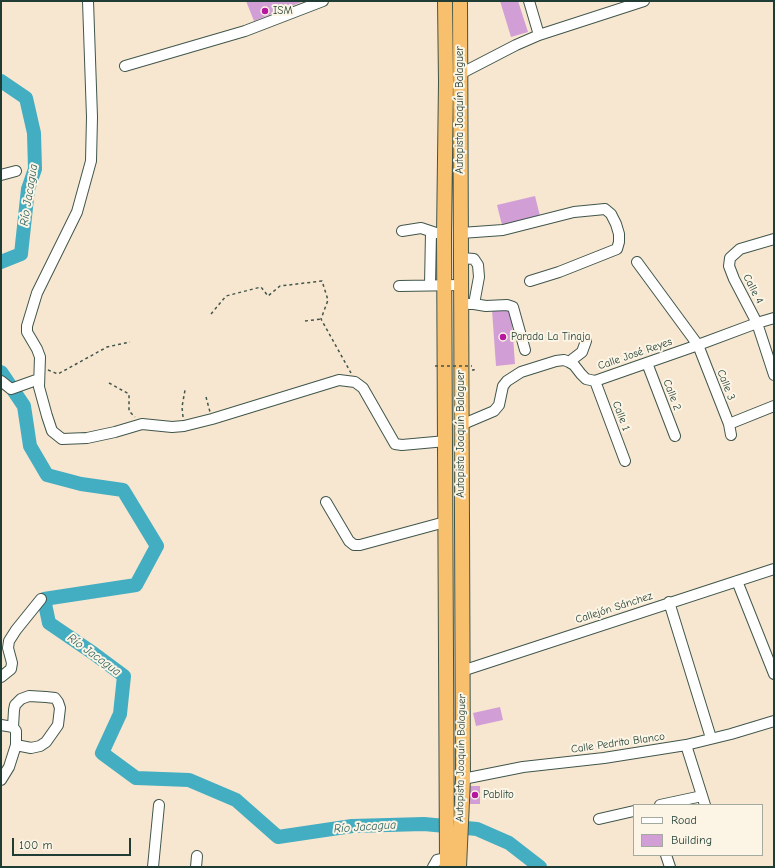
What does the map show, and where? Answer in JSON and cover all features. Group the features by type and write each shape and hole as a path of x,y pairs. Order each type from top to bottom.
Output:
{"highway":[{"name":"Autopista Joaquín Balaguer","path":"445,1 446,82 438,233 445,285 446,806 451,861"},
{"name":"Autopista Joaquín Balaguer","path":"451,861 462,803 463,779 461,425 467,304 461,285 460,1"}],"street":[{"path":"88,1 92,117 91,161 77,212 37,293 27,326 27,332 40,357 39,387 52,431 62,439 87,438 142,424 172,427 184,426 212,419 339,380 355,382 363,388 395,444 402,445 446,441"},
{"path":"125,66 245,31 323,1"},
{"path":"530,1 539,35"},
{"path":"460,74 516,45 539,35 644,1"},
{"path":"1,175 16,172"},
{"path":"461,233 503,230 574,212 605,209 611,214 619,234 617,249 559,272 530,281"},
{"path":"402,231 421,228 438,233 430,284"},
{"name":"Calle 4","path":"774,239 740,249 730,258 729,266 734,279 757,323 774,375"},
{"path":"461,258 474,259 478,265 479,277 467,304 486,306 507,305 513,307 525,350"},
{"name":"Calle 3","path":"637,262 698,345 729,424 731,435"},
{"path":"399,286 430,284 461,285"},
{"name":"Calle José Reyes","path":"569,362 586,379 595,380 774,318"},
{"path":"461,425 494,411 499,405 503,386 512,377 521,372 556,361 564,360 569,362 582,352 586,341"},
{"name":"Calle 2","path":"647,362 675,436"},
{"path":"1,381 11,389 39,379"},
{"name":"Calle 1","path":"595,380 625,461"},
{"path":"729,424 774,406"},
{"path":"326,502 349,541 354,545 360,545 445,522"},
{"name":"Callejón Sánchez","path":"462,671 669,602 774,569"},
{"path":"737,581 774,674"},
{"path":"1,677 11,669 12,663 3,646 41,600"},
{"path":"669,602 711,738"},
{"path":"12,727 15,706 21,699 29,696 46,697 55,698 58,702 60,708 58,725 46,742 40,746 30,748 16,745"},
{"name":"Calle Pedrito Blanco","path":"463,779 523,767 604,758 686,745 774,721"},
{"path":"1,725 12,727 16,731 16,745 9,767 1,780"},
{"path":"669,804 704,800 686,745"},
{"path":"153,867 159,805"},
{"path":"599,819 633,811"},
{"path":"196,867 197,856"},
{"path":"666,856 670,867"},
{"path":"433,867 437,860 451,861"}],"path":[{"path":"211,314 226,296 261,287 268,296 280,286 322,281 328,300 321,319 355,382"},
{"path":"305,321 321,319"},
{"path":"40,366 58,374 107,347 130,342"},
{"path":"435,366 472,366"},
{"path":"109,383 129,394 129,411 142,424"},
{"path":"184,426 182,407 185,390"},
{"path":"206,397 212,419"}],"building":[{"name":"ISM","path":"246,1 304,1 254,21"},
{"path":"500,1 518,1 528,32 511,37"},
{"path":"535,196 540,216 502,225 497,205"},
{"name":"Parada La Tinaja","path":"511,309 515,364 496,366 492,310"},
{"path":"500,707 503,720 476,726 473,713"},
{"name":"Pablito","path":"469,786 480,786 480,804 470,804"}],"waterway":[{"name":"Río Jacagua","path":"1,81 26,98 34,133 35,169 28,189 21,254 1,262"},
{"name":"Río Jacagua","path":"1,372 24,406 30,446 47,475 81,484 123,490 157,546 136,585 44,599 49,623 124,676 120,714 102,753 136,778 189,780 236,800 278,837 352,826 424,824 477,829 509,843 540,867"}],"place":[{"name":"ISM","path":"265,11"},
{"name":"Parada La Tinaja","path":"503,337"},
{"name":"Pablito","path":"475,795"}]}
